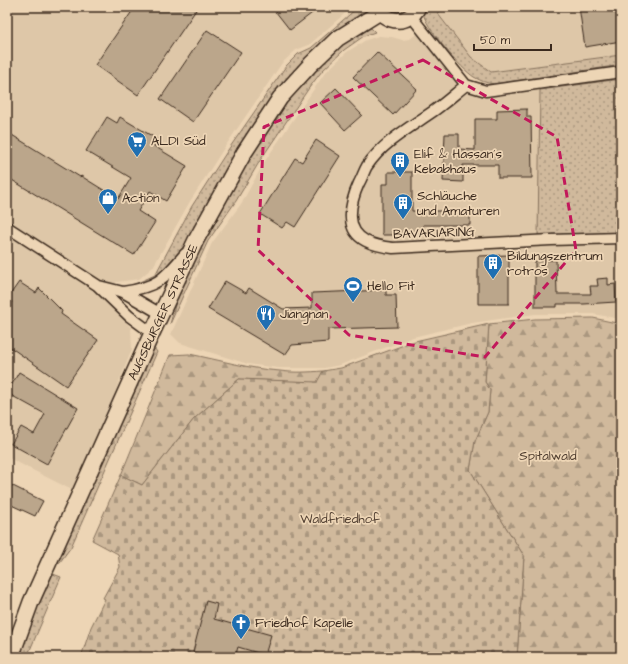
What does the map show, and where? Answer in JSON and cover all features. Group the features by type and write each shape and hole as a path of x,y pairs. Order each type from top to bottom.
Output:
{"main road":[{"path":"378,9 384,16 394,21 400,21 415,12"},
{"name":"AUGSBURGER STRASSE","path":"11,657 31,602 152,333 196,240 244,153 280,98 311,64 337,39 378,9"}],"street":[{"path":"415,12 466,85 486,91 621,72"},
{"name":"BAVARIARING","path":"466,85 436,110 398,135 379,152 367,166 354,192 350,210 351,226 356,234 367,242 377,246 394,248 621,238"},
{"path":"7,227 97,285 129,316 152,333"},
{"path":"122,292 143,289 161,280 172,270 196,240"},
{"path":"97,285 122,292 161,314"}],"highlighted area":[{"path":"423,60 557,137 576,250 485,357 349,335 258,250 264,127"}],"shaded area":[{"path":"7,7 352,7 309,45 296,50 282,63 224,148 189,203 153,267 139,279 116,282 104,296 131,328 132,349 94,446 74,491 7,457"},
{"path":"438,7 621,7 621,55 491,72 471,57 438,14"},
{"path":"419,32 461,88 486,95 540,90 538,189 621,234 621,319 593,314 535,314 472,323 413,337 340,365 324,368 279,368 248,364 180,343 171,334 212,243 241,204 265,161 325,73 347,52 366,40 379,36 392,37 402,40 410,39"}],"green space":[{"path":"424,7 438,7 438,14 471,57 491,72 621,55 621,65 494,84 486,82 468,73 446,49 427,23 423,14"},
{"path":"357,8 361,14 333,35 191,238 156,277 143,285 133,285 155,275 192,206 228,150 286,66 298,54 311,48"},
{"path":"371,28 375,32 364,36 344,50 322,71 309,88 261,159 236,201 208,241 170,324 177,298 202,241 250,156 285,102 340,45"},
{"path":"621,80 621,234 538,237 540,90"},
{"name":"Spitalwald","path":"593,318 621,324 621,657 517,657 524,556 470,470 475,441 488,412 490,390 485,382 489,324 535,319"},
{"name":"Waldfriedhof","path":"489,324 485,382 490,390 488,412 475,441 470,470 524,556 517,657 81,657 91,627 105,599 103,598 120,567 118,554 92,540 121,475 142,485 194,419 239,379 317,382 323,371 341,368 415,341"},
{"path":"154,348 157,352 71,547 60,562 54,564"},
{"path":"189,354 269,370 285,372 323,371 318,383 239,379 194,419 142,485 121,475 170,355"},
{"path":"50,574 61,577 27,657 19,657 18,656"}],"building":[{"path":"135,7 198,7 138,95 95,65"},
{"path":"272,7 320,7 290,30"},
{"path":"579,7 621,7 621,41 585,47"},
{"path":"207,30 241,52 193,122 160,99"},
{"path":"377,52 417,89 393,115 353,77"},
{"path":"336,88 362,115 345,130 320,103"},
{"path":"527,109 527,117 531,117 532,178 498,178 498,165 463,165 463,182 443,181 445,134 459,134 459,149 475,150 475,119 497,119 497,110"},
{"path":"107,117 117,123 120,117 157,139 154,146 187,166 166,201 150,191 138,211 155,222 134,255 7,177 7,132 118,199 131,178 86,151"},
{"path":"316,140 340,156 295,227 287,222 282,228 260,214 295,158 302,162"},
{"path":"388,172 412,172 412,211 470,211 470,225 423,225 423,233 414,233 414,235 382,235 382,184 388,184"},
{"name":"Bildungszentrum rotros","path":"509,255 509,304 478,304 478,256"},
{"path":"556,260 557,294 591,294 590,286 598,286 597,279 608,278 608,285 615,284 616,302 557,304 557,307 535,307 535,261"},
{"path":"225,281 246,293 249,288 283,309 312,308 312,293 386,290 386,295 396,295 397,327 328,329 328,342 292,345 285,355 208,309"},
{"path":"19,282 36,293 39,288 62,311 61,314 98,340 66,386 7,345 7,309 12,302 7,299"},
{"path":"19,372 78,408 47,464 11,444 21,427 34,434 45,414 7,393"},
{"path":"7,483 43,501 35,516 7,503"},
{"name":"Friedhof Kapelle","path":"206,601 217,604 214,619 271,635 265,655 238,647 235,657 214,657 193,652"}],"place":[{"name":"ALDI Süd","path":"137,158"},
{"name":"Elif & Hassan´s Kebabhaus","path":"400,178"},
{"name":"Action","path":"108,215"},
{"name":"Schläuche und Amaturen","path":"403,220"},
{"name":"Bildungszentrum rotros","path":"493,280"},
{"name":"Hello Fit","path":"353,303"},
{"name":"Jiangnan","path":"266,331"},
{"name":"Friedhof Kapelle","path":"241,640"}]}
